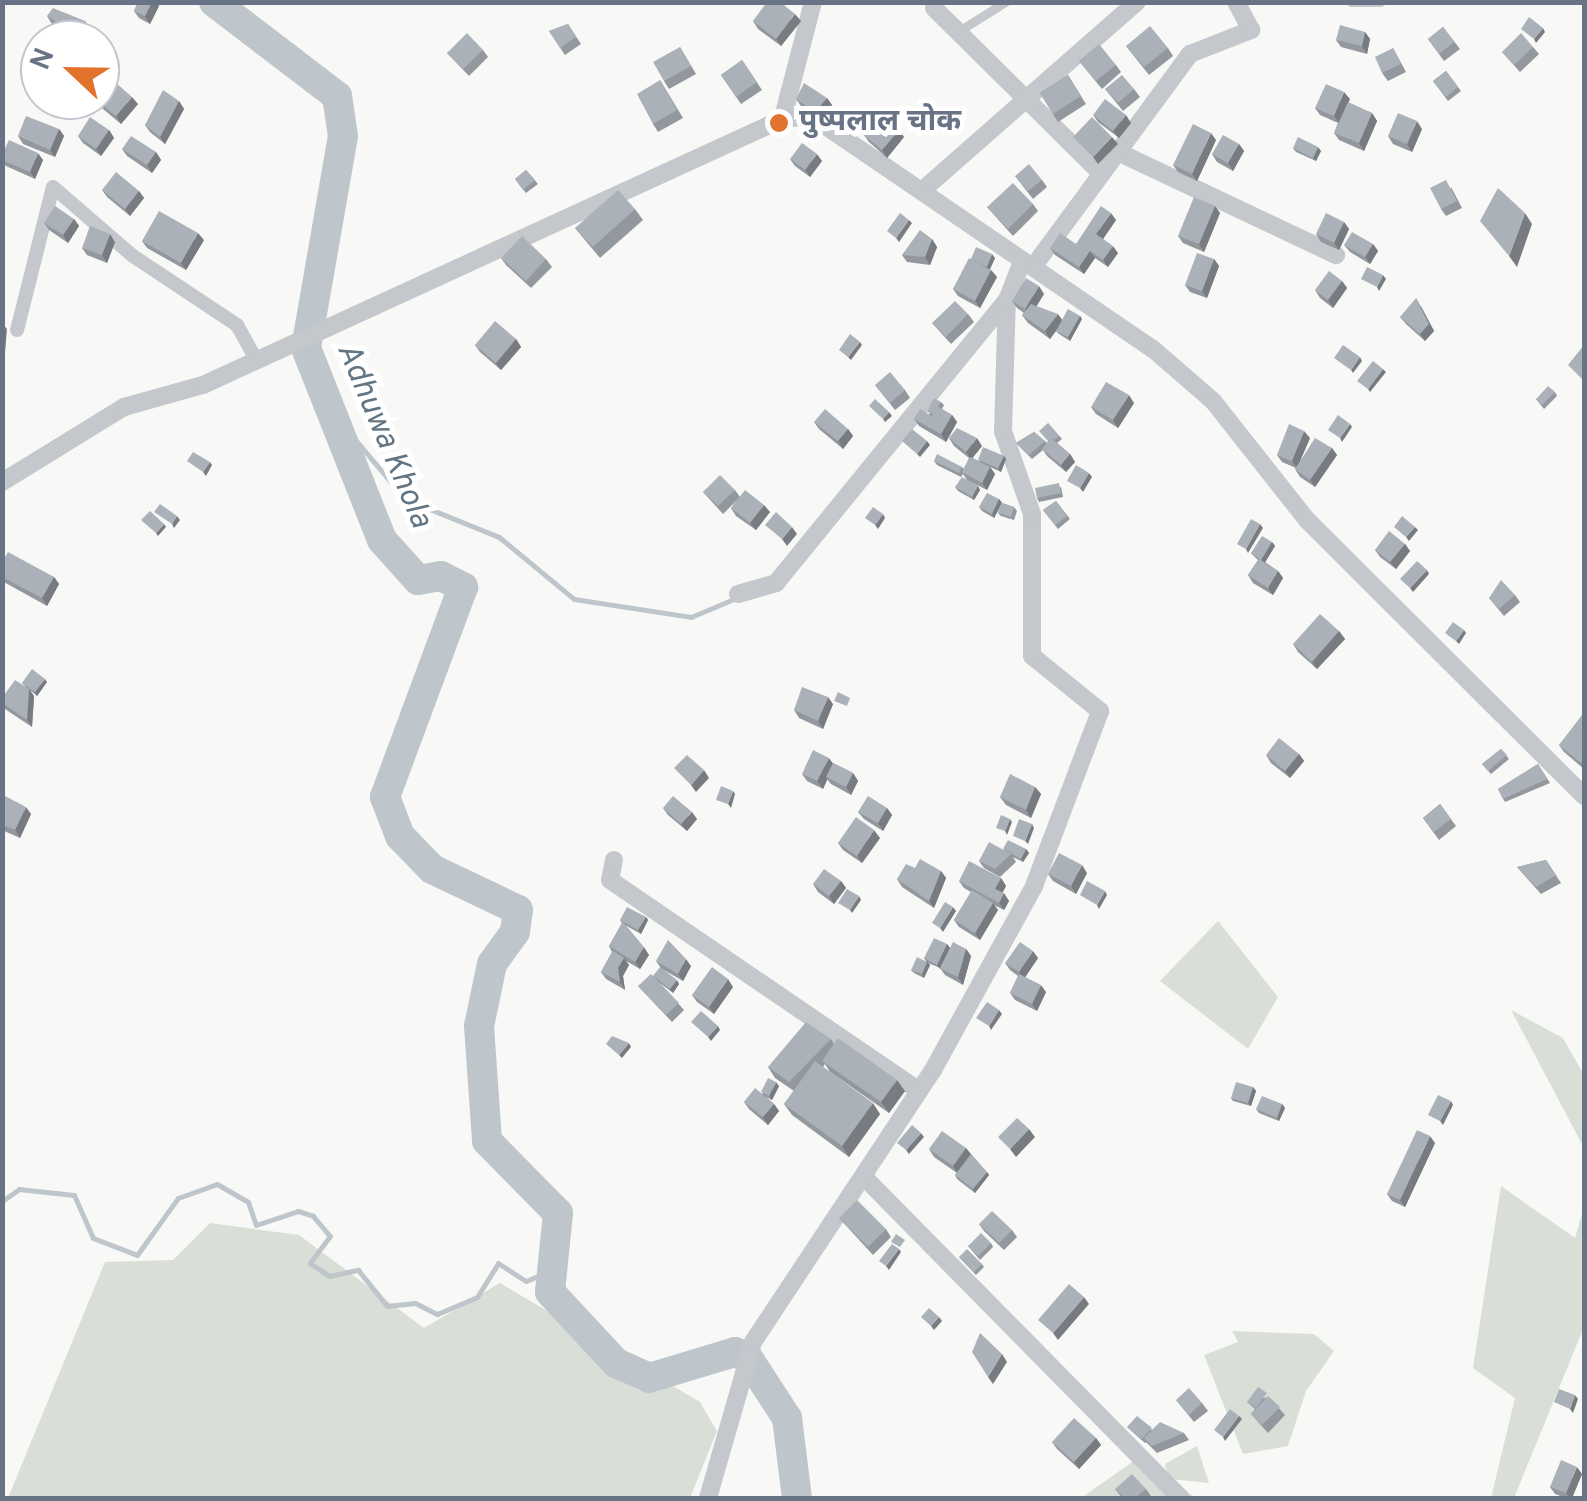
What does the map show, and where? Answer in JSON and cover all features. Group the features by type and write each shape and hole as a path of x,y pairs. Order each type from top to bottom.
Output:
{"street":[{"path":"782,120 813,2"},
{"path":"924,188 1137,2"},
{"path":"738,594 776,583 1006,300 1027,264 1120,153 1190,54 1251,30 1236,2"},
{"path":"934,8 962,29 1025,100 1102,174"},
{"path":"2,482 124,407 204,385 254,356 286,348 782,120 811,116 924,188 1212,401 1307,520 1584,796"},
{"path":"1120,153 1336,255"},
{"path":"17,330 53,187 133,256 237,324 254,356"},
{"path":"708,1498 753,1342 918,1091 1034,886 1100,711 1032,656 1032,514 1003,430 1006,300"},
{"path":"614,860 610,880 918,1091"},
{"path":"864,1176 1181,1498"}],"lane":[{"path":"962,29 1005,2"},
{"path":"1351,2 1380,2"}],"shaded area":[{"path":"1218,921 1278,997 1248,1049 1160,981"},
{"path":"1511,1010 1563,1038 1584,1075 1584,1148"},
{"path":"1501,1186 1575,1238 1584,1207 1584,1327 1514,1498 1491,1498 1515,1398 1473,1368"},
{"path":"210,1223 299,1235 424,1328 500,1283 700,1402 717,1431 690,1498 8,1498 105,1262 173,1260"},
{"path":"1232,1331 1314,1334 1334,1351 1306,1391 1288,1446 1243,1454 1204,1355 1238,1342"},
{"path":"1197,1446 1209,1483 1170,1479 1196,1498 1081,1498 1138,1458 1168,1477 1165,1464"}],"building":[{"path":"138,2 152,2 145,16 134,11"},
{"path":"767,2 780,2 795,14 776,39 753,21"},
{"path":"53,8 83,20 53,20 47,16"},
{"path":"1529,17 1543,28 1534,39 1521,29"},
{"path":"568,24 576,37 560,48 549,31"},
{"path":"1340,25 1365,32 1362,46 1336,40"},
{"path":"1150,26 1168,48 1144,67 1126,46"},
{"path":"1443,27 1454,42 1439,54 1428,39"},
{"path":"467,33 483,50 463,69 447,53"},
{"path":"1521,33 1533,47 1514,65 1502,52"},
{"path":"1099,44 1116,65 1096,81 1079,61"},
{"path":"680,47 691,66 664,81 653,62"},
{"path":"1393,48 1401,64 1382,73 1375,57"},
{"path":"742,60 757,82 736,97 721,75"},
{"path":"1446,71 1458,87 1446,97 1433,81"},
{"path":"1068,75 1081,96 1053,114 1040,93"},
{"path":"1122,75 1134,89 1118,103 1105,89"},
{"path":"660,80 677,110 653,124 637,94"},
{"path":"804,83 827,98 815,112 796,99"},
{"path":"1326,84 1344,92 1334,116 1315,108"},
{"path":"120,86 132,97 120,111"},
{"path":"163,90 179,101 160,137 145,125"},
{"path":"1105,99 1126,115 1113,131 1093,115"},
{"path":"1348,102 1372,113 1359,143 1334,133"},
{"path":"1398,113 1417,121 1407,144 1388,136"},
{"path":"877,117 899,130 882,150 864,135"},
{"path":"1092,117 1112,137 1093,157 1073,137"},
{"path":"24,120 59,129 50,150 18,136"},
{"path":"88,120 109,130 96,149 78,136"},
{"path":"1193,124 1211,133 1192,174 1173,165"},
{"path":"1223,135 1239,144 1228,163 1212,154"},
{"path":"131,136 156,152 147,165 122,149"},
{"path":"1298,137 1318,147 1313,158 1293,148"},
{"path":"9,140 38,153 30,172 2,160"},
{"path":"802,143 817,154 805,170 790,159"},
{"path":"1029,164 1042,180 1028,191 1015,176"},
{"path":"526,170 535,180 523,190 515,179"},
{"path":"116,172 139,191 125,209 102,190"},
{"path":"1446,180 1457,201 1441,209 1430,188"},
{"path":"1013,183 1033,204 1008,229 987,207"},
{"path":"1498,188 1525,213 1509,256 1480,221"},
{"path":"618,190 635,209 593,247 575,228"},
{"path":"1194,197 1215,206 1199,244 1178,236"},
{"path":"55,206 74,219 63,235 44,223"},
{"path":"1101,206 1111,213 1096,234 1113,246 1103,260 1090,251 1079,267 1050,248 1060,233 1076,244"},
{"path":"159,211 198,233 181,263 142,241"},
{"path":"900,213 909,220 896,238 887,231"},
{"path":"1326,213 1344,222 1334,243 1316,234"},
{"path":"90,226 110,234 102,255 82,248"},
{"path":"920,230 932,239 925,257 902,255"},
{"path":"1352,232 1373,244 1365,257 1344,245"},
{"path":"522,236 546,259 526,281 501,258"},
{"path":"976,247 992,254 987,267 971,259"},
{"path":"1197,253 1214,259 1202,291 1185,285"},
{"path":"969,258 991,270 975,301 953,289"},
{"path":"1367,267 1383,275 1377,287 1361,279"},
{"path":"1329,271 1342,281 1328,300 1315,290"},
{"path":"1026,278 1039,286 1025,309 1012,301"},
{"path":"1416,298 1429,324 1420,334 1400,317"},
{"path":"955,301 968,314 946,337 932,323"},
{"path":"1031,304 1058,314 1045,331 1022,315"},
{"path":"1068,309 1080,316 1068,337 1056,331"},
{"path":"495,321 516,339 496,363 475,345"},
{"path":"850,334 860,342 848,357 839,350"},
{"path":"1343,345 1360,357 1351,370 1334,358"},
{"path":"1584,345 1584,381 1568,365"},
{"path":"1373,361 1383,369 1368,389 1357,381"},
{"path":"890,372 905,390 890,403 875,385"},
{"path":"1106,382 1129,395 1113,420 1091,407"},
{"path":"1548,386 1555,392 1542,405 1536,399"},
{"path":"934,398 941,402 933,414 927,412"},
{"path":"875,399 889,412 883,419 869,406"},
{"path":"937,406 952,415 941,434 914,419 920,409 932,416"},
{"path":"825,409 848,429 838,441 814,422"},
{"path":"1338,415 1350,424 1340,438 1328,430"},
{"path":"1048,423 1059,436 1054,440 1048,441 1039,431"},
{"path":"1289,424 1304,431 1292,461 1277,455"},
{"path":"957,428 977,438 966,452 949,438"},
{"path":"912,429 927,441 917,454 902,441"},
{"path":"1034,432 1045,441 1029,455 1016,443"},
{"path":"1051,438 1070,454 1061,465 1042,449"},
{"path":"1315,438 1332,448 1310,480 1295,469"},
{"path":"983,447 1004,456 998,468 978,460"},
{"path":"193,452 210,462 203,472 187,461"},
{"path":"937,454 962,467 959,473 934,461"},
{"path":"970,457 990,467 982,483 962,472"},
{"path":"1076,465 1089,473 1080,488 1067,481"},
{"path":"720,475 735,490 718,506 703,492"},
{"path":"962,477 978,486 972,497 955,487"},
{"path":"1059,483 1061,493 1037,498 1035,488"},
{"path":"745,490 764,505 750,523 731,508"},
{"path":"987,493 999,499 992,514 979,507"},
{"path":"1056,501 1067,516 1055,525 1043,510"},
{"path":"1001,503 1014,507 1011,517 998,513"},
{"path":"160,504 177,516 172,524 154,512"},
{"path":"873,507 883,514 875,525 865,518"},
{"path":"150,511 164,524 156,533 141,520"},
{"path":"776,512 792,527 782,539 765,525"},
{"path":"1402,516 1415,527 1406,537 1394,527"},
{"path":"1251,519 1260,524 1246,549 1237,544"},
{"path":"1389,531 1405,544 1390,562 1375,550"},
{"path":"1262,536 1272,542 1261,560 1251,553"},
{"path":"8,552 54,577 42,598 2,577 2,562"},
{"path":"1259,559 1278,571 1268,588 1248,575"},
{"path":"1417,561 1427,570 1410,588 1400,579"},
{"path":"1501,580 1515,595 1499,609 1489,598"},
{"path":"1320,614 1339,631 1312,662 1293,644"},
{"path":"1453,622 1464,630 1456,641 1445,633"},
{"path":"32,669 45,679 35,692 22,683"},
{"path":"15,680 29,689 27,720 2,703"},
{"path":"802,687 828,697 818,721 794,710"},
{"path":"838,692 850,698 847,706 834,701"},
{"path":"1582,715 1584,758 1581,763 1559,745"},
{"path":"1279,738 1299,754 1285,771 1266,755"},
{"path":"1501,749 1507,755 1488,771 1482,764"},
{"path":"813,750 829,758 817,781 802,774"},
{"path":"687,755 704,770 691,785 674,768"},
{"path":"833,763 853,773 846,787 826,777"},
{"path":"1538,764 1547,779 1503,799 1498,789"},
{"path":"1010,774 1035,787 1026,810 1000,797"},
{"path":"721,786 733,791 728,804 716,800"},
{"path":"5,796 26,807 15,830 2,825"},
{"path":"673,796 692,812 681,824 663,808"},
{"path":"868,796 887,808 878,823 858,812"},
{"path":"1440,804 1451,819 1434,832 1423,818"},
{"path":"1001,815 1010,819 1005,831 996,828"},
{"path":"856,817 874,830 857,856 838,843"},
{"path":"1019,819 1032,824 1025,841 1013,836"},
{"path":"1008,840 1026,849 1021,859 1003,849"},
{"path":"989,842 1011,854 995,869 979,861"},
{"path":"1059,853 1082,865 1071,886 1048,874"},
{"path":"920,859 941,871 929,901 897,879 906,864 915,868"},
{"path":"1546,860 1556,875 1536,887 1517,867"},
{"path":"969,861 1001,878 995,889 1004,893 999,903 959,881"},
{"path":"824,869 841,881 829,896 813,884"},
{"path":"1087,881 1105,891 1097,905 1080,895"},
{"path":"847,889 859,896 850,910 838,903"},
{"path":"972,890 993,903 975,933 954,920"},
{"path":"945,902 953,907 940,928 932,923"},
{"path":"627,907 646,917 638,930 620,920"},
{"path":"623,922 644,947 635,962 609,946"},
{"path":"934,938 947,944 937,965 924,958"},
{"path":"668,940 686,959 678,974 656,961"},
{"path":"953,942 966,949 958,977 940,968"},
{"path":"1020,942 1033,951 1019,972 1005,963"},
{"path":"613,951 624,958 618,968 620,982 601,972"},
{"path":"917,957 927,962 922,974 911,970"},
{"path":"660,967 677,980 670,989 653,976"},
{"path":"712,967 728,979 709,1007 692,995"},
{"path":"651,974 679,1003 666,1015 638,986"},
{"path":"1019,974 1041,985 1032,1004 1010,993"},
{"path":"987,1002 999,1010 989,1026 976,1018"},
{"path":"701,1011 718,1026 708,1037 691,1022"},
{"path":"806,1022 831,1039 789,1082 768,1067"},
{"path":"612,1036 629,1043 619,1055 606,1044"},
{"path":"838,1038 897,1080 881,1102 822,1061"},
{"path":"815,1061 873,1103 842,1146 784,1104"},
{"path":"768,1078 776,1082 769,1096 761,1092"},
{"path":"1236,1082 1253,1087 1248,1103 1231,1098"},
{"path":"755,1088 774,1104 763,1117 744,1102"},
{"path":"1438,1095 1451,1101 1440,1121 1428,1115"},
{"path":"1262,1096 1282,1104 1277,1118 1256,1109"},
{"path":"1017,1118 1029,1129 1010,1149 998,1137"},
{"path":"912,1125 921,1133 906,1150 897,1143"},
{"path":"1417,1130 1430,1136 1400,1200 1387,1194"},
{"path":"942,1131 966,1148 953,1166 929,1149"},
{"path":"971,1154 987,1172 973,1189 955,1175"},
{"path":"857,1200 886,1229 868,1247 839,1218"},
{"path":"992,1211 1012,1230 999,1243 979,1224"},
{"path":"981,1233 991,1243 978,1256 968,1246"},
{"path":"896,1234 905,1240 900,1247 891,1242"},
{"path":"892,1244 899,1249 886,1266 879,1261"},
{"path":"967,1249 982,1264 974,1272 959,1257"},
{"path":"1069,1284 1084,1297 1053,1333 1038,1320"},
{"path":"929,1308 939,1317 931,1326 921,1317"},
{"path":"980,1333 1002,1354 988,1377 972,1352"},
{"path":"1258,1387 1267,1393 1256,1408 1247,1402"},
{"path":"1189,1388 1202,1403 1189,1415 1176,1400"},
{"path":"1559,1389 1575,1395 1570,1409 1554,1402"},
{"path":"1268,1396 1280,1407 1262,1425 1251,1414"},
{"path":"1230,1409 1239,1416 1223,1437 1214,1430"},
{"path":"1137,1416 1152,1428 1142,1439 1127,1427"},
{"path":"1074,1418 1096,1438 1074,1462 1052,1442"},
{"path":"1160,1422 1184,1433 1152,1446 1144,1438"},
{"path":"1561,1460 1577,1467 1566,1493 1550,1487"},
{"path":"1132,1474 1146,1489 1135,1498 1124,1498 1115,1489"}],"waterway":[{"name":"Adhuwa Khola","path":"214,2 337,96 343,136 306,348 382,540 418,580 441,576 463,587 385,797 400,836 432,869 518,910 515,932 492,964 479,1026 487,1141 558,1213 550,1292 616,1363 649,1378 735,1352 748,1358 787,1418 797,1498"},
{"path":"327,406 405,499 499,537 574,599 691,617 736,598"},
{"path":"2,1201 19,1189 74,1195 93,1238 137,1255 178,1198 217,1184 248,1202 256,1225 298,1211 313,1216 330,1236 310,1263 329,1276 358,1270 387,1306 415,1303 437,1314 477,1297 498,1263 526,1281 550,1271"}],"place":[{"name":"पुष्पलाल चोक","path":"779,123"}]}
